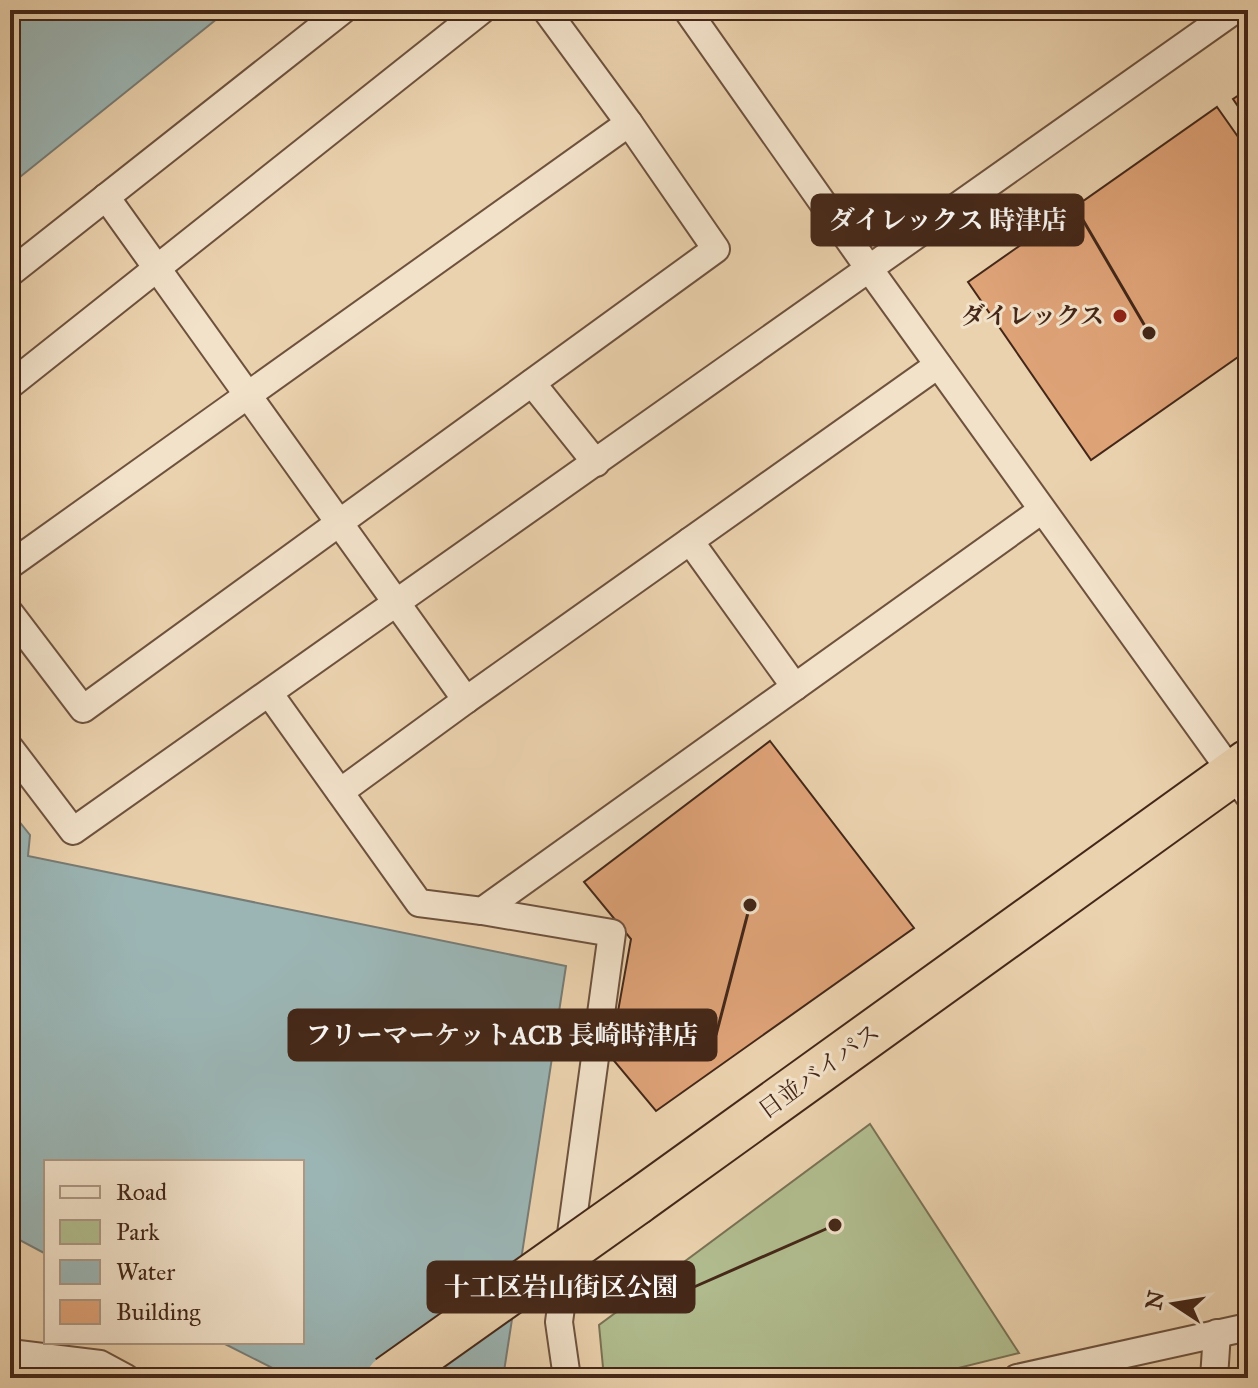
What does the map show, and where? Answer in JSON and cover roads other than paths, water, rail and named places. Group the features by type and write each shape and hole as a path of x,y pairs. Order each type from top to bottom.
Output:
{"highway":[{"name":"日並バイパス","path":"389,1378 1243,777"}],"street":[{"path":"10,273 343,10"},
{"path":"10,385 482,10"},
{"path":"10,613 83,709 716,249 546,10"},
{"path":"687,10 1042,510 1243,777"},
{"path":"10,748 73,831 1235,10"},
{"path":"10,565 629,123"},
{"path":"106,197 466,700"},
{"path":"340,792 938,365"},
{"path":"532,383 596,463"},
{"path":"482,911 1042,510"},
{"path":"690,541 795,687"},
{"path":"269,693 419,903 612,933 559,1322 567,1378"},
{"path":"1017,1378 1049,1375 1248,1327"},
{"path":"1214,1378 1217,1333"},
{"path":"10,1353 100,1364 126,1378"}],"water":[{"path":"10,10 228,10 10,185"},
{"path":"10,810 30,835 28,856 566,966 503,1378 292,1378 225,1344 304,1344 304,1160 44,1160 44,1253 10,1235"}],"place":[{"name":"ダイレックス","path":"1120,316"},
{"name":"ダイレックス 時津店","path":"1149,333"},
{"name":"フリーマーケットACB 長崎時津店","path":"750,905"},
{"name":"十工区岩山街区公園","path":"835,1225"}]}
